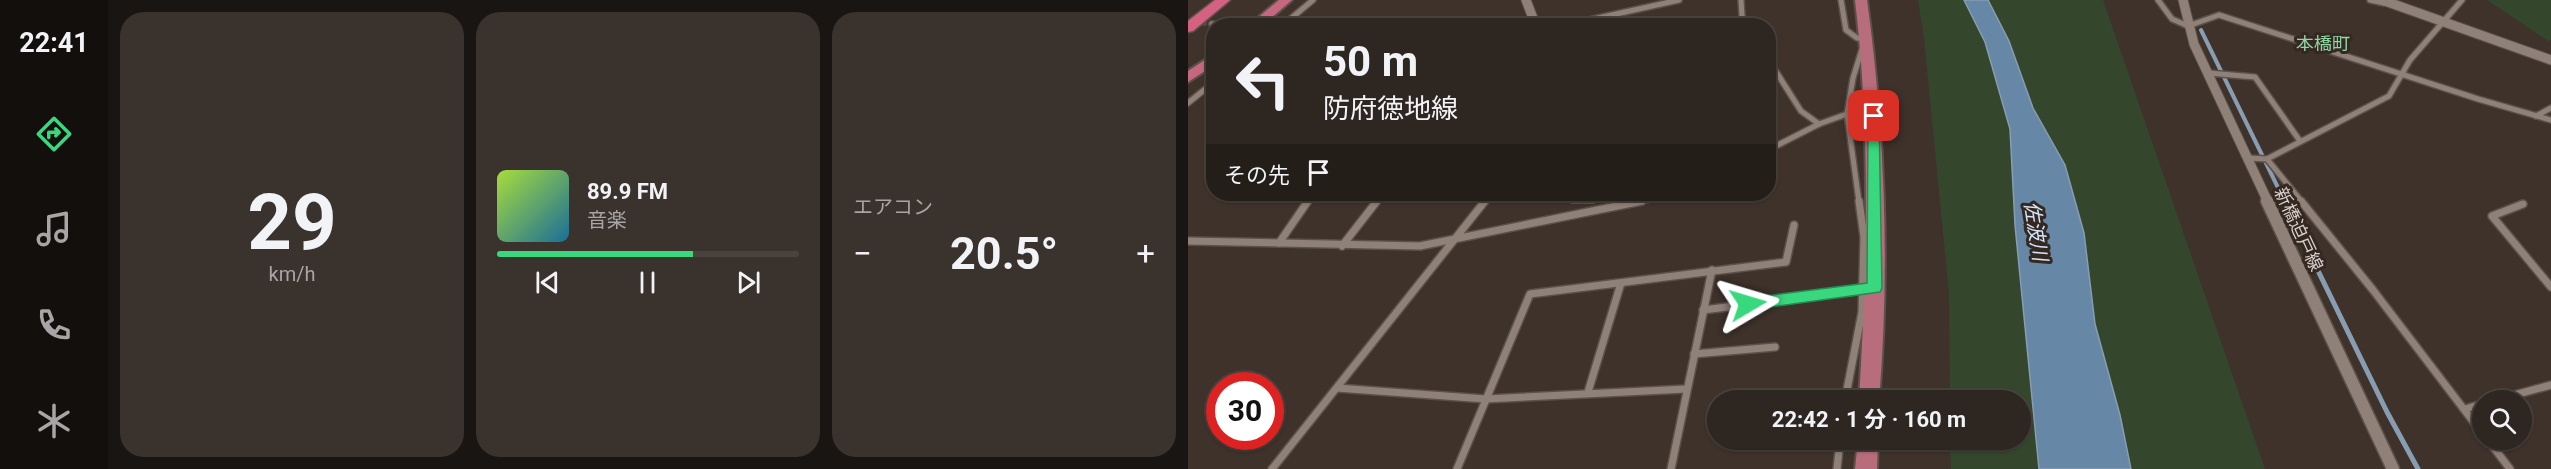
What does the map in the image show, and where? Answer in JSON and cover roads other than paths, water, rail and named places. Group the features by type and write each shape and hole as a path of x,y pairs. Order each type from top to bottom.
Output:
{"highway":[{"path":"1188,12 1203,0"},
{"path":"1188,28 1223,0"},
{"path":"1264,18 1287,0"},
{"path":"1188,78 1206,64"}],"main road":[{"path":"1861,0 1867,39 1874,133 1868,289 1869,390"},
{"path":"1866,469 1867,450"}],"street":[{"path":"1292,18 1313,0"},
{"path":"1526,0 1533,18"},
{"path":"1591,18 1645,3 1679,0"},
{"path":"1741,0 1743,18"},
{"path":"1841,0 1846,30 1857,38 1867,39 1858,56 1847,114 1864,237 1868,289 1847,390"},
{"path":"2158,0 2172,19 2188,26 2219,15 2551,120"},
{"name":"新橋迫戸線","path":"2183,0 2188,26 2209,73 2393,469"},
{"path":"2370,0 2399,6"},
{"path":"2382,0 2551,60"},
{"path":"2389,0 2399,6"},
{"path":"2248,158 2267,159 2389,96 2410,60 2462,0"},
{"path":"1776,71 1801,111 1819,124"},
{"path":"2209,73 2255,77 2300,141"},
{"path":"1188,103 1206,88"},
{"path":"2536,116 2551,108"},
{"path":"1776,146 1819,124 1830,122 1847,114"},
{"path":"2267,159 2373,290 2472,419"},
{"path":"1279,243 1308,201"},
{"path":"1342,246 1377,201"},
{"path":"1272,469 1485,201"},
{"path":"1188,241 1420,246 1454,241 1642,201"},
{"path":"2523,204 2492,216 2551,287"},
{"path":"1457,469 1530,294 1786,262 1794,225"},
{"path":"1671,469 1712,270"},
{"path":"1588,392 1621,283"},
{"path":"1703,310 1868,289"},
{"path":"1694,354 1775,347"},
{"path":"2532,390 2551,385"},
{"path":"1337,388 1486,399 1686,388"},
{"path":"2465,409 2472,407"},
{"path":"1837,469 1839,450"},
{"path":"2496,450 2510,469"}],"water":[{"name":"佐波川","path":"1964,0 1988,0 2009,41 2033,108 2065,165 2084,233 2095,324 2120,415 2131,469 2039,469 2015,225 2010,129 1985,42"}],"waterway":[{"path":"2201,30 2285,202"},
{"path":"2284,201 2387,412 2418,469"}],"tunnel":[{"path":"1188,22 1206,24"}],"district":[{"name":"本橋町","path":"2323,43"}]}
